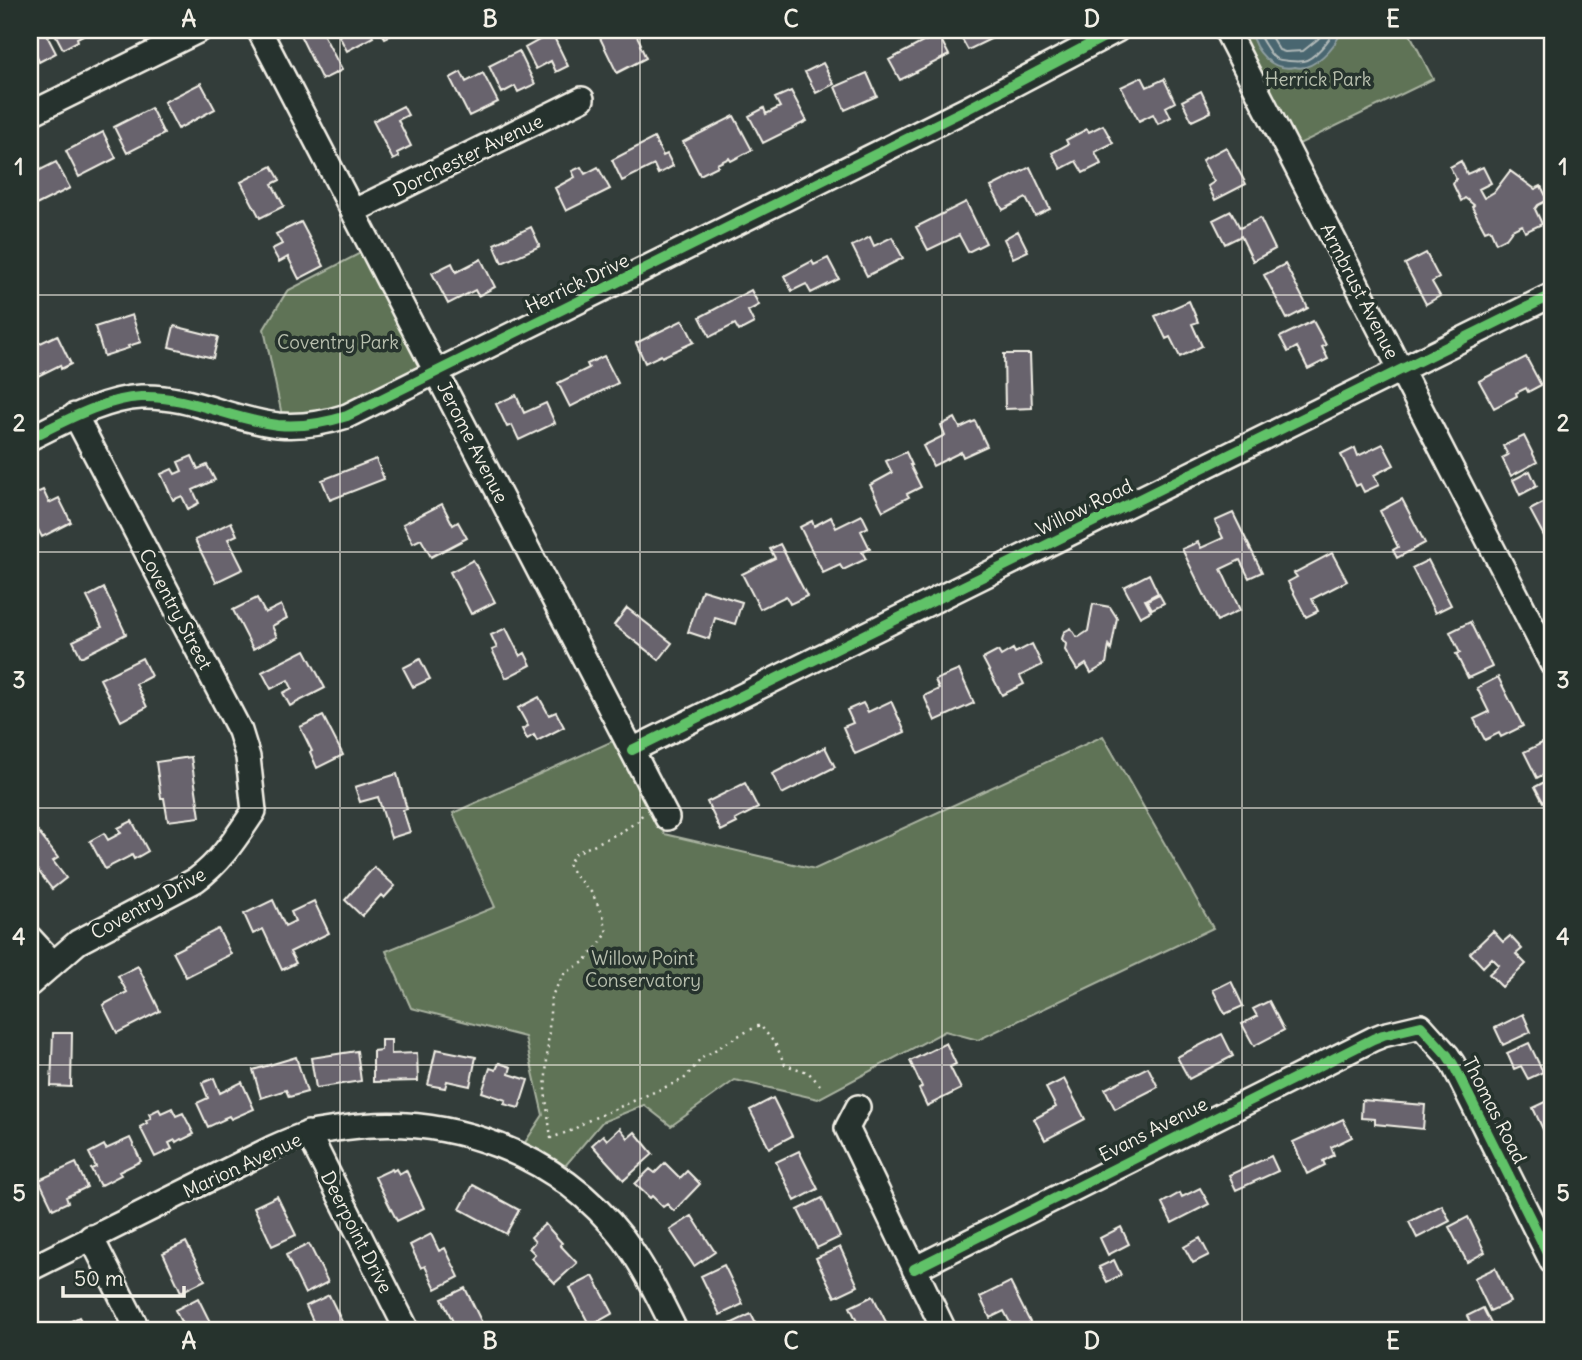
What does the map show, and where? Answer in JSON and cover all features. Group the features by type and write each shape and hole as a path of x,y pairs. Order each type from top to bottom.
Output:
{"street":[{"path":"30,114 200,30"},
{"name":"Jerome Avenue","path":"259,30 667,818"},
{"name":"Herrick Drive","path":"30,438 75,415 139,397 191,402 258,422 284,425 331,421 359,411 969,108 1117,30"},
{"name":"Armbrust Avenue","path":"1226,30 1552,664"},
{"name":"Dorchester Avenue","path":"354,211 582,99"},
{"name":"Willow Road","path":"632,750 1552,295"},
{"name":"Coventry Street","path":"75,415 240,732 248,757 254,811"},
{"name":"Coventry Drive","path":"30,984 78,942 196,880 208,871 227,851 254,811"},
{"path":"30,938 52,963"},
{"name":"Thomas Road","path":"1412,1028 1421,1026 1453,1064 1552,1262"},
{"name":"Evans Avenue","path":"914,1269 1373,1039 1412,1028"},
{"path":"858,1107 847,1128 944,1330"},
{"name":"Marion Avenue","path":"30,1269 272,1148 308,1133 362,1125 427,1127 486,1140 523,1157 579,1192 607,1219 635,1255 675,1330"},
{"name":"Deerpoint Drive","path":"308,1133 407,1330"},
{"path":"91,1237 138,1330"}],"path":[{"path":"643,813 638,821 621,832 576,853 568,864 576,877 592,893 603,915 607,933 584,962 564,974 551,997 545,1091 551,1138 684,1079 702,1058 760,1025 776,1045 785,1065 808,1072 820,1085"}],"green space":[{"name":"Herrick Park","path":"1236,30 1408,30 1433,79 1295,146"},
{"name":"Coventry Park","path":"370,248 432,372 358,408 284,425 264,329 287,291"},
{"name":"Willow Point Conservatory","path":"1103,736 1213,928 978,1040 945,1031 818,1099 735,1080 671,1126 644,1105 602,1122 560,1172 522,1147 543,1115 525,1037 411,1008 386,951 495,907 453,813 615,740 664,834 815,869"}],"water":[{"path":"1250,30 1342,30 1335,43 1316,62 1302,68 1287,68 1272,63 1260,53"}],"building":[{"path":"32,30 44,30 56,53 39,62 37,56 30,59"},
{"path":"53,30 85,30 87,33 63,49"},
{"path":"321,30 342,70 322,80 299,33"},
{"path":"336,30 369,30 373,37 347,51"},
{"path":"380,30 402,30 385,38"},
{"path":"616,30 636,30 646,58 617,73 600,38"},
{"path":"957,30 1009,30 968,50"},
{"path":"552,33 568,66 556,72 551,61 536,69 525,48"},
{"path":"938,34 949,55 900,80 889,60"},
{"path":"519,51 535,84 518,92 515,86 502,93 489,66"},
{"path":"823,63 834,84 816,93 805,72"},
{"path":"461,72 466,82 483,73 498,102 469,116 450,78"},
{"path":"867,73 877,96 845,110 835,87"},
{"path":"1142,77 1147,87 1164,79 1175,102 1166,107 1171,117 1158,124 1153,114 1139,121 1121,87"},
{"path":"201,83 215,109 178,129 164,102"},
{"path":"791,91 807,121 763,143 749,116 764,108 766,114 780,107 775,98"},
{"path":"1201,91 1211,112 1192,121 1182,101"},
{"path":"403,106 408,115 398,120 411,146 397,153 399,157 393,160 373,121"},
{"path":"151,108 164,134 127,153 114,127"},
{"path":"734,116 752,150 731,161 729,158 700,175 683,142"},
{"path":"1103,125 1113,143 1095,152 1101,164 1083,173 1076,161 1061,169 1052,153 1068,144 1066,140 1087,129 1089,132"},
{"path":"103,132 116,158 79,177 66,151"},
{"path":"654,138 663,156 667,154 673,166 658,174 654,165 622,181 612,160"},
{"path":"1226,147 1246,184 1215,200 1208,186 1214,182 1202,160"},
{"path":"1461,161 1467,174 1483,167 1491,183 1479,189 1484,198 1494,192 1510,171 1535,189 1541,186 1548,200 1535,209 1542,224 1525,232 1522,225 1496,243 1490,229 1485,231 1472,207 1474,205 1465,198 1461,201 1453,184 1456,179 1450,167"},
{"path":"56,162 70,188 32,207 30,175"},
{"path":"272,166 280,180 272,184 284,206 260,218 241,182"},
{"path":"581,167 585,174 598,167 610,189 566,211 555,188 575,177 572,171"},
{"path":"1030,167 1050,209 1035,216 1026,198 1003,210 991,187"},
{"path":"966,202 986,243 968,252 959,235 928,250 916,227"},
{"path":"1231,211 1240,228 1260,218 1275,249 1253,261 1241,236 1225,244 1213,220"},
{"path":"301,222 324,266 299,279 288,257 279,262 272,249 282,244 276,234"},
{"path":"531,227 540,246 502,263 494,244"},
{"path":"1018,231 1028,251 1013,258 1004,239"},
{"path":"870,237 874,246 892,237 903,258 867,276 852,246"},
{"path":"1426,253 1439,278 1432,282 1440,296 1426,304 1405,264"},
{"path":"828,258 839,279 811,293 806,284 792,291 784,276 812,261 814,265"},
{"path":"481,259 495,287 478,296 475,290 448,304 432,273 452,263 456,272"},
{"path":"1285,264 1308,308 1287,319 1264,275"},
{"path":"751,290 759,305 748,311 754,323 739,331 735,324 710,337 700,317"},
{"path":"1189,301 1198,322 1192,324 1202,346 1180,357 1170,337 1166,339 1155,316"},
{"path":"132,315 141,342 104,356 95,327"},
{"path":"683,320 694,342 645,363 636,343"},
{"path":"1313,321 1326,345 1322,347 1328,359 1308,369 1297,347 1288,352 1280,337"},
{"path":"174,326 218,337 213,358 169,347"},
{"path":"57,335 71,364 61,369 60,365 30,380 30,348"},
{"path":"1004,354 1030,354 1032,408 1005,409"},
{"path":"604,356 618,383 570,407 558,383 589,368 587,364"},
{"path":"1526,357 1541,385 1528,392 1526,388 1494,408 1479,381"},
{"path":"516,395 524,413 546,403 555,423 519,440 512,425 507,427 496,404"},
{"path":"955,418 960,428 975,421 987,446 963,457 961,452 933,466 923,446 945,435 941,425"},
{"path":"1524,436 1537,462 1511,476 1502,458 1508,455 1503,446"},
{"path":"1383,444 1394,465 1374,475 1379,485 1364,492 1360,484 1356,486 1341,455 1355,448 1358,456"},
{"path":"906,452 921,487 883,511 870,485 892,473 886,461"},
{"path":"192,456 198,469 207,465 215,480 193,490 199,503 188,509 182,496 173,500 161,474 172,469 175,474 182,471 178,462"},
{"path":"376,459 384,479 330,500 322,480"},
{"path":"1530,471 1537,486 1520,495 1513,480"},
{"path":"43,490 49,503 59,498 71,522 42,537 34,522 30,524 30,496"},
{"path":"1552,498 1552,551 1530,510"},
{"path":"1402,499 1425,543 1397,558 1393,550 1398,547 1380,511"},
{"path":"442,504 453,525 458,522 467,538 431,557 421,539 413,543 403,524"},
{"path":"1233,513 1262,572 1249,578 1240,560 1221,569 1240,610 1217,621 1182,549 1198,542 1201,548 1223,538 1215,521"},
{"path":"862,515 868,527 861,531 870,549 862,552 866,559 843,570 840,565 823,573 800,527 812,521 814,526 831,517 836,528"},
{"path":"231,522 237,535 228,539 243,569 216,582 195,540"},
{"path":"780,544 807,596 790,604 786,596 760,609 742,574 775,558 770,549"},
{"path":"1332,553 1347,581 1312,599 1318,611 1306,617 1288,582 1297,577 1294,573"},
{"path":"473,560 495,602 471,614 450,572"},
{"path":"1428,560 1451,605 1435,613 1412,568"},
{"path":"1149,574 1158,593 1145,600 1151,611 1140,617 1124,587"},
{"path":"104,588 126,634 81,657 73,641 102,627 87,597"},
{"path":"702,590 742,602 735,624 715,618 709,639 688,632"},
{"path":"1159,594 1164,603 1152,609 1147,600"},
{"path":"257,598 265,613 281,605 287,618 272,626 277,637 253,649 233,610"},
{"path":"1093,604 1110,607 1117,618 1106,664 1091,673 1086,664 1077,670 1062,639 1064,632 1071,628 1079,637 1088,631"},
{"path":"627,608 672,643 659,660 614,625"},
{"path":"1470,622 1492,667 1468,678 1456,654 1460,653 1450,632"},
{"path":"506,628 520,656 525,653 531,665 506,678 492,650 497,648 491,635"},
{"path":"1032,644 1042,665 1020,676 1024,684 1002,695 983,659 998,651 1001,656 1013,649 1015,653"},
{"path":"305,650 325,688 290,706 283,693 292,688 288,680 271,689 262,672"},
{"path":"142,658 151,676 136,684 147,707 121,721 100,679"},
{"path":"420,659 430,679 413,687 403,668"},
{"path":"959,670 974,703 935,721 924,696 939,689 935,680"},
{"path":"1498,677 1523,726 1501,737 1499,733 1485,740 1474,719 1489,712 1477,688"},
{"path":"539,697 549,715 556,712 564,727 537,741 534,735 527,739 522,729 528,726 518,708"},
{"path":"891,701 905,732 855,754 843,727 853,723 847,710 863,703 868,712"},
{"path":"323,716 343,755 317,768 300,727"},
{"path":"1544,742 1552,759 1552,770 1537,778 1524,752"},
{"path":"825,747 835,767 782,794 772,774"},
{"path":"191,757 200,817 168,821 164,798 161,798 156,762"},
{"path":"397,774 407,809 403,810 410,832 391,838 378,797 360,802 355,787"},
{"path":"1552,778 1552,798 1543,802 1535,787"},
{"path":"745,783 758,808 721,831 707,802"},
{"path":"132,821 148,851 134,859 132,855 105,869 90,841 104,833 108,840 121,833 118,828"},
{"path":"35,828 58,858 53,861 66,878 52,889 33,864 30,866 30,832"},
{"path":"374,867 395,886 384,898 381,895 362,916 345,900"},
{"path":"273,900 285,926 295,921 291,912 314,901 329,933 290,952 296,963 282,970 263,929 253,934 244,914"},
{"path":"218,929 231,954 186,977 173,952"},
{"path":"1493,931 1503,942 1510,936 1522,949 1516,954 1526,964 1502,987 1489,974 1499,965 1492,958 1483,967 1470,953"},
{"path":"138,966 160,1011 117,1033 103,1005 127,992 118,976"},
{"path":"1231,981 1243,1006 1225,1014 1213,990"},
{"path":"1269,1001 1284,1030 1254,1046 1242,1024 1257,1016 1253,1009"},
{"path":"1523,1014 1531,1032 1503,1045 1495,1028"},
{"path":"53,1033 72,1033 71,1087 51,1086"},
{"path":"1222,1034 1233,1056 1189,1079 1177,1057"},
{"path":"381,1040 391,1040 391,1054 417,1053 418,1081 373,1082 373,1051 381,1050"},
{"path":"946,1043 956,1064 950,1067 961,1089 927,1106 910,1061"},
{"path":"1529,1043 1543,1072 1528,1079 1521,1066 1514,1069 1507,1053"},
{"path":"436,1049 476,1057 470,1086 447,1081 445,1088 428,1085"},
{"path":"357,1051 361,1081 316,1088 311,1058"},
{"path":"296,1057 307,1092 289,1097 286,1090 261,1098 253,1070"},
{"path":"499,1063 511,1067 509,1074 528,1080 519,1108 504,1104 506,1100 482,1092 490,1068 496,1070"},
{"path":"1148,1067 1158,1087 1115,1109 1105,1089"},
{"path":"214,1078 220,1093 242,1082 254,1109 231,1119 229,1116 208,1127 197,1103 208,1098 202,1083"},
{"path":"1064,1079 1085,1119 1045,1140 1034,1119 1056,1107 1046,1088"},
{"path":"773,1098 792,1136 769,1148 750,1110"},
{"path":"1552,1099 1552,1144 1533,1108"},
{"path":"1362,1100 1425,1105 1423,1129 1375,1124 1375,1119 1361,1118"},
{"path":"172,1108 176,1116 183,1113 194,1134 169,1143 172,1149 155,1157 140,1127 151,1118 149,1114 159,1109 161,1113"},
{"path":"1343,1119 1352,1137 1331,1147 1334,1155 1323,1161 1325,1165 1307,1174 1293,1142"},
{"path":"620,1128 628,1138 635,1132 653,1154 624,1180 592,1145 603,1135 607,1140"},
{"path":"130,1138 141,1161 100,1186 91,1169 96,1167 89,1153 104,1145 106,1149"},
{"path":"799,1151 818,1189 795,1201 776,1162"},
{"path":"1271,1156 1278,1171 1236,1190 1229,1175"},
{"path":"76,1163 87,1187 66,1197 68,1202 53,1209 39,1180"},
{"path":"665,1163 680,1178 687,1171 700,1184 674,1211 667,1204 663,1207 652,1196 650,1198 635,1184 650,1169 655,1173"},
{"path":"396,1169 399,1174 406,1170 424,1208 397,1221 375,1177"},
{"path":"473,1185 519,1210 506,1234 460,1209"},
{"path":"1200,1188 1209,1204 1172,1223 1162,1203 1180,1193 1182,1197"},
{"path":"277,1196 296,1235 272,1246 254,1207"},
{"path":"822,1198 840,1237 817,1248 798,1210"},
{"path":"1442,1205 1450,1221 1417,1238 1409,1222"},
{"path":"692,1216 715,1252 694,1266 670,1230"},
{"path":"1468,1217 1485,1252 1467,1262 1449,1227"},
{"path":"545,1224 577,1263 555,1283 531,1258 535,1254 529,1248 535,1242 531,1237"},
{"path":"1121,1227 1129,1244 1108,1255 1100,1238"},
{"path":"431,1234 439,1251 445,1248 459,1277 436,1289 425,1266 421,1268 410,1245"},
{"path":"1200,1238 1209,1255 1193,1263 1184,1247"},
{"path":"186,1242 205,1280 181,1292 163,1253"},
{"path":"309,1244 328,1282 305,1294 286,1255"},
{"path":"840,1247 858,1286 835,1297 816,1258"},
{"path":"1114,1260 1121,1275 1107,1282 1099,1267"},
{"path":"724,1265 743,1304 720,1315 701,1276"},
{"path":"1495,1268 1510,1302 1490,1311 1474,1278"},
{"path":"593,1276 613,1313 590,1326 570,1288"},
{"path":"1010,1282 1032,1326 1025,1330 1014,1330 1004,1311 990,1318 980,1297"},
{"path":"465,1288 484,1327 477,1330 457,1330 442,1299"},
{"path":"329,1295 346,1330 317,1330 306,1306"},
{"path":"873,1296 890,1330 861,1330 850,1307"},
{"path":"198,1298 214,1330 185,1330 175,1310"},
{"path":"1483,1308 1493,1328 1474,1330 1467,1316"},
{"path":"751,1314 759,1330 730,1330 728,1325"},
{"path":"79,1317 86,1330 65,1330 63,1325"}],"cycle path":[{"path":"30,438 98,407 141,397 176,400 278,425 313,424 347,416 969,108 1117,30"},
{"path":"632,750 1552,295"},
{"path":"914,1269 1373,1039 1421,1026 1453,1064 1552,1262"}]}
